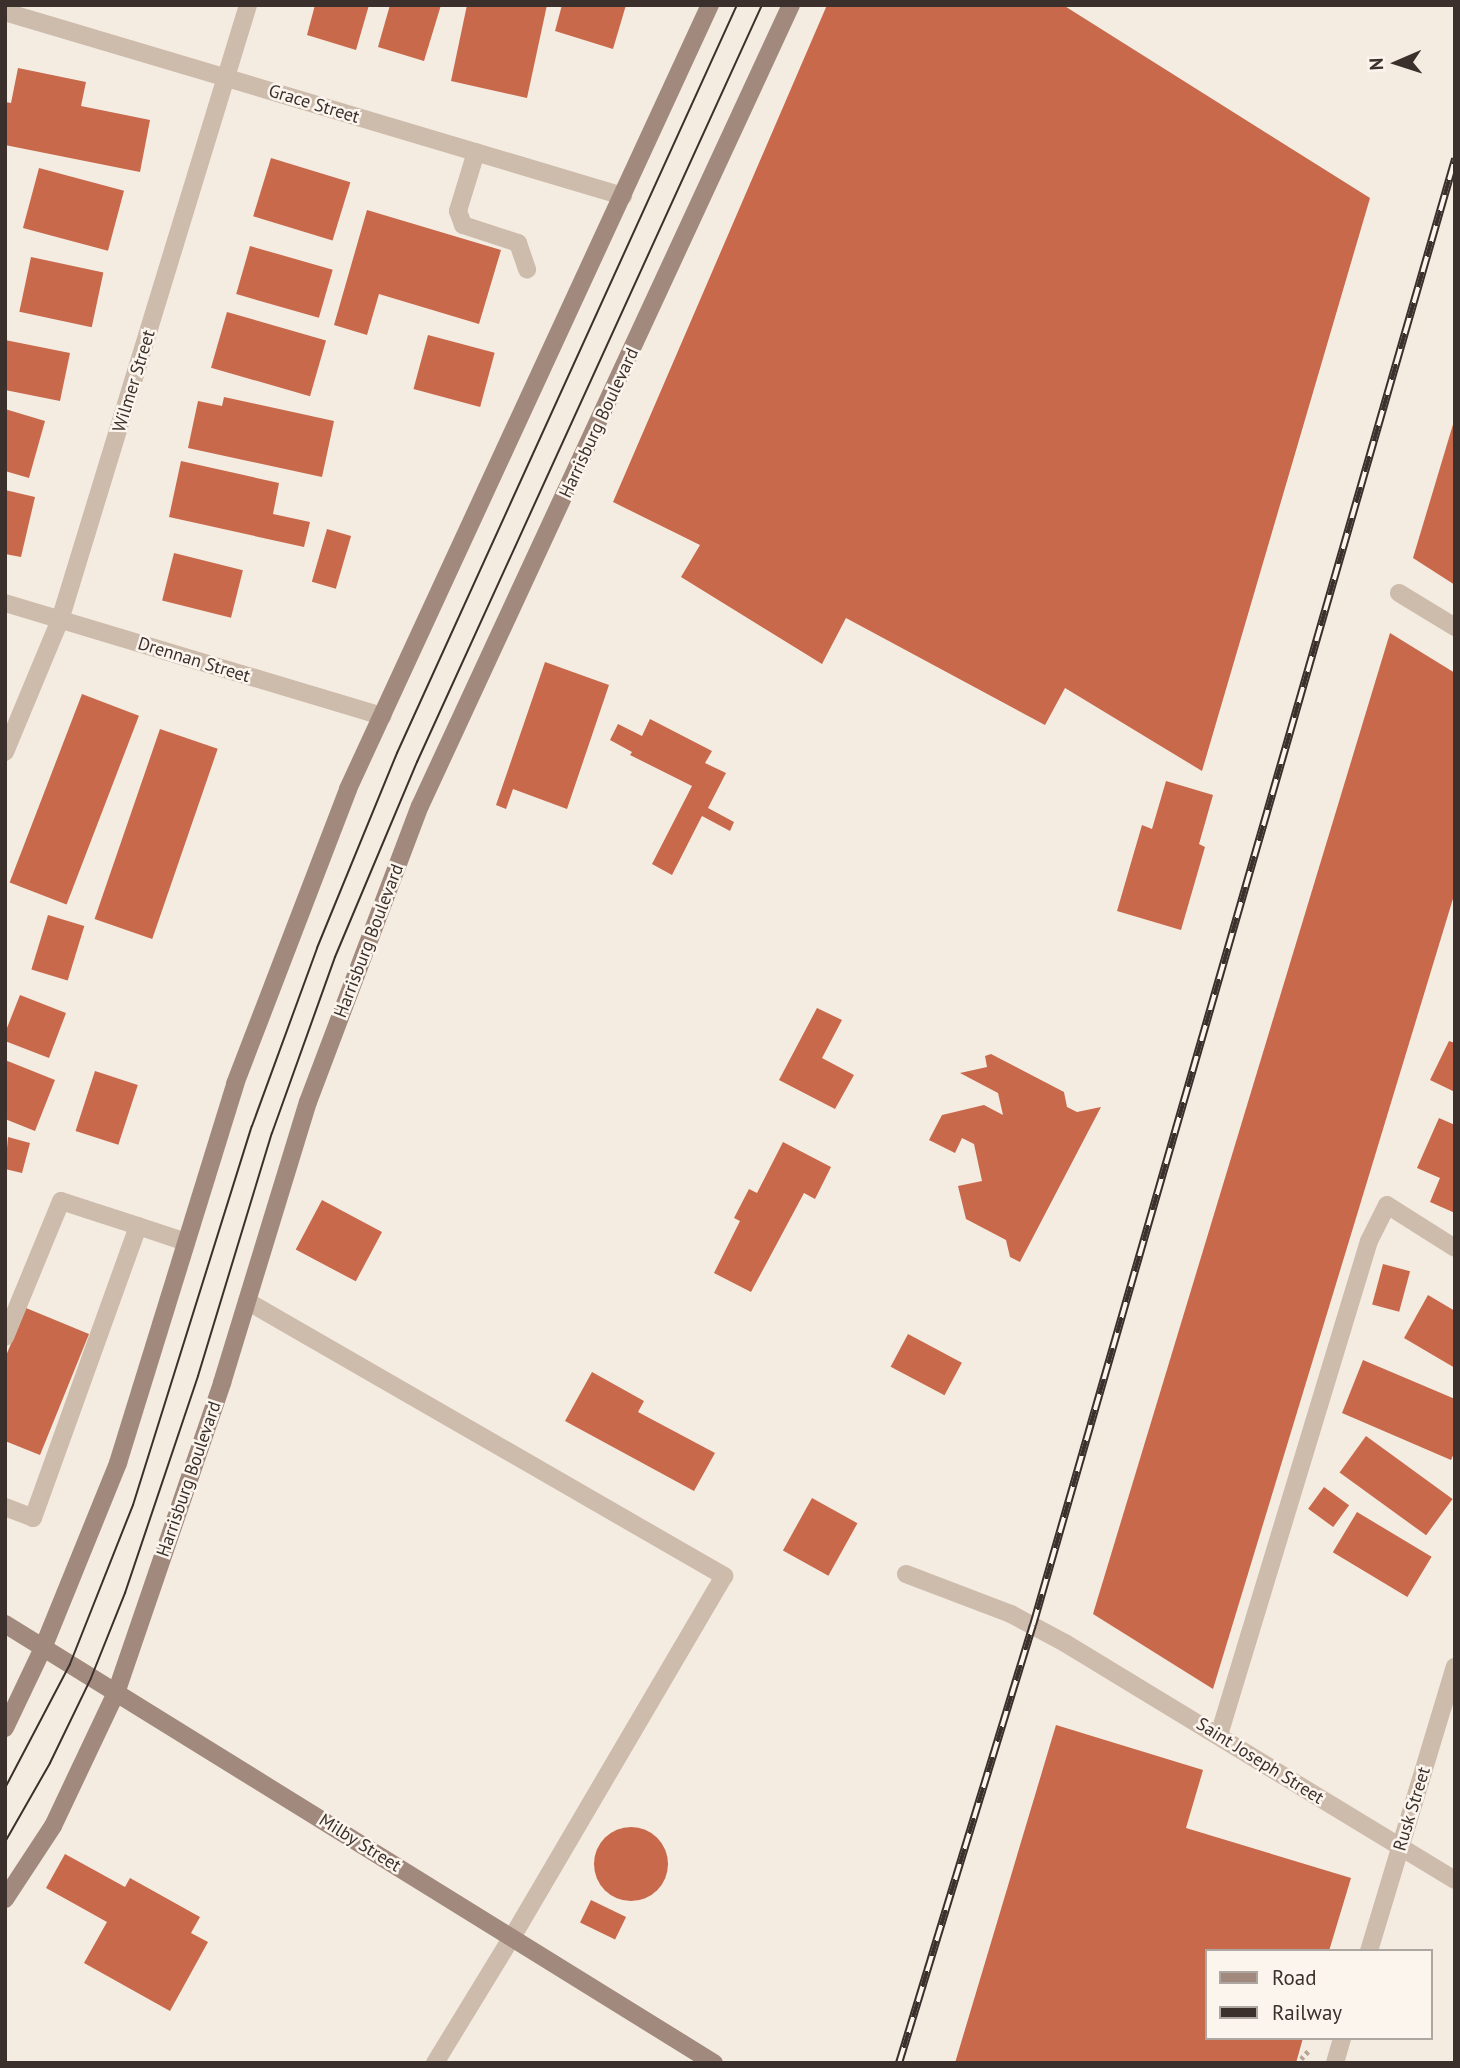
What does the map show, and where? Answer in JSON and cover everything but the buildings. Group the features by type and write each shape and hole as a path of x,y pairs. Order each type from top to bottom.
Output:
{"main road":[{"path":"5,1728 43,1648 118,1463 235,1084 348,789 710,5"},
{"name":"Harrisburg Boulevard","path":"5,1899 53,1826 116,1693 247,1301 309,1102 420,806 791,5"},
{"name":"Milby Street","path":"5,1624 714,2063"}],"street":[{"name":"Wilmer Street","path":"5,752 60,620 248,5"},
{"name":"Grace Street","path":"5,12 624,196"},
{"path":"476,152 458,211 463,225 518,243 527,269"},
{"path":"1399,593 1455,627"},
{"name":"Drennan Street","path":"5,603 382,716"},
{"path":"5,1337 61,1201 186,1242"},
{"path":"1219,1735 1369,1241 1387,1205 1455,1248"},
{"path":"5,1507 33,1518 138,1226"},
{"path":"247,1301 724,1576 435,2063"},
{"name":"Saint Joseph Street","path":"906,1574 1011,1614 1065,1643 1455,1880"},
{"name":"Rusk Street","path":"1370,1949 1455,1668"},
{"path":"1335,2063 1341,2040"}],"path":[{"path":"1301,2059 1310,2049"}],"tram line":[{"path":"5,1788 70,1664 133,1505 252,1126 317,948 397,753 737,5"},
{"path":"5,1842 50,1763 91,1678 125,1593 198,1376 272,1133 335,957 417,762 762,5"}],"railway":[{"path":"899,2063 1033,1625 1455,159"}]}
